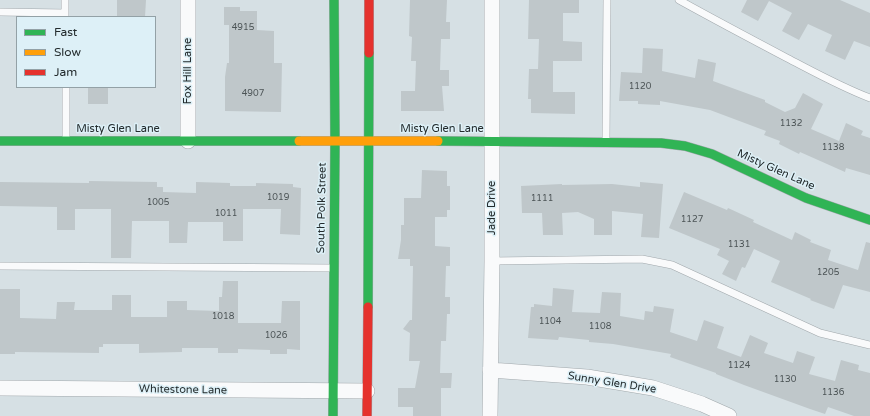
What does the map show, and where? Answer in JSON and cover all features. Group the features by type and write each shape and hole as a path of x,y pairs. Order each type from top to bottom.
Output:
{"street":[{"name":"Fox Hill Lane","path":"188,0 188,142"},
{"name":"South Polk Street","path":"333,416 335,141 334,0"},
{"path":"367,416 369,0"},
{"name":"Jade Drive","path":"490,416 492,261 492,0"},
{"name":"Misty Glen Lane","path":"0,141 492,141 661,143 685,146 712,154 806,198 870,220"},
{"name":"Sunny Glen Drive","path":"490,370 587,377 653,388 702,404 730,416"},
{"name":"Whitestone Lane","path":"0,388 367,391"}],"lane":[{"path":"0,12 65,15 65,0"},
{"path":"606,142 607,0"},
{"path":"679,0 715,21 808,69 870,98"},
{"path":"66,88 66,141"},
{"path":"492,261 642,259 672,265 820,333 870,345"},
{"path":"0,266 333,268"}],"building":[{"path":"117,0 146,0 145,16 117,16"},
{"path":"410,0 447,0 446,22 450,22 450,39 441,39 440,70 449,70 449,86 442,86 444,111 401,111 401,91 415,91 416,61 411,61 412,37 409,36"},
{"path":"529,0 579,0 579,13 563,13 563,41 582,42 582,61 553,61 553,92 575,92 575,114 531,113 531,99 528,99 529,69 538,69 539,39 528,39"},
{"path":"747,0 840,0 870,13 870,47 854,41 845,60 825,51 832,35 808,24 799,40 782,31 792,13 769,1 758,21 741,12"},
{"path":"224,7 240,7 240,11 257,11 257,30 274,31 274,63 282,63 281,112 225,111 225,77 227,63 229,63 229,25 224,25"},
{"path":"643,48 663,49 662,71 695,78 698,59 716,63 713,81 765,100 765,102 785,112 795,108 803,93 823,104 811,129 839,141 846,123 863,131 861,135 870,138 870,175 846,168 845,172 800,152 799,154 779,144 780,141 764,135 766,131 710,110 660,101 660,105 638,104 638,101 619,101 621,72 642,73"},
{"path":"88,88 108,88 108,104 88,104"},
{"path":"422,170 447,171 447,186 450,186 450,210 447,210 447,217 435,217 435,246 450,247 450,266 446,266 445,297 450,297 450,314 447,314 446,341 441,341 440,373 452,373 451,388 441,388 441,416 413,416 413,407 398,407 398,388 415,388 420,361 409,361 410,333 403,329 410,320 412,320 413,266 410,266 410,259 398,259 401,240 401,225 404,225 404,198 421,198"},
{"path":"89,181 157,182 157,187 163,187 163,192 196,193 196,182 230,183 230,186 256,186 256,183 293,184 293,187 301,188 300,235 280,234 281,209 243,209 243,241 223,241 223,222 188,222 187,243 169,243 169,221 132,221 131,258 111,258 111,209 75,209 75,230 57,230 57,207 0,206 0,182 89,183"},
{"path":"640,182 663,184 659,238 641,237 643,214 612,211 612,235 594,235 594,219 578,212 562,213 563,235 543,235 542,213 522,213 521,186 612,184 640,187"},
{"path":"684,192 727,210 728,208 754,220 753,222 792,240 795,232 811,240 810,242 831,250 828,260 858,270 866,242 870,243 870,292 843,285 834,309 771,282 780,261 754,249 745,268 742,267 736,281 722,274 729,261 717,255 720,249 669,228"},
{"path":"223,281 238,281 238,323 281,323 282,301 300,301 300,350 287,349 287,354 270,354 270,350 238,349 238,353 218,353 218,348 182,348 182,352 139,353 139,344 103,344 103,347 99,347 99,353 15,352 15,354 0,354 0,289 20,289 20,318 56,319 57,302 75,302 74,310 112,310 112,295 131,295 131,317 167,317 167,301 187,301 187,310 219,311 219,297 222,297"},
{"path":"553,288 574,290 572,312 600,313 602,292 621,293 620,316 644,320 645,311 653,312 654,306 674,309 670,332 697,341 704,320 724,327 717,348 741,357 750,335 768,343 764,353 793,363 797,351 815,357 809,374 835,381 841,360 859,365 858,370 870,373 870,416 854,416 828,407 825,414 670,357 671,354 613,344 589,342 589,340 559,337 558,340 528,338 531,307 534,307 534,304 552,306"}],"traffic: fast":[{"path":"333,416 335,141 334,0"},
{"path":"368,307 369,53"},
{"path":"0,141 299,141"},
{"path":"438,141 661,143 685,146 712,154 806,198 870,220"}],"traffic: slow":[{"path":"299,141 438,141"}],"traffic: jam":[{"path":"369,0 369,53"},
{"path":"367,416 368,307"}]}
